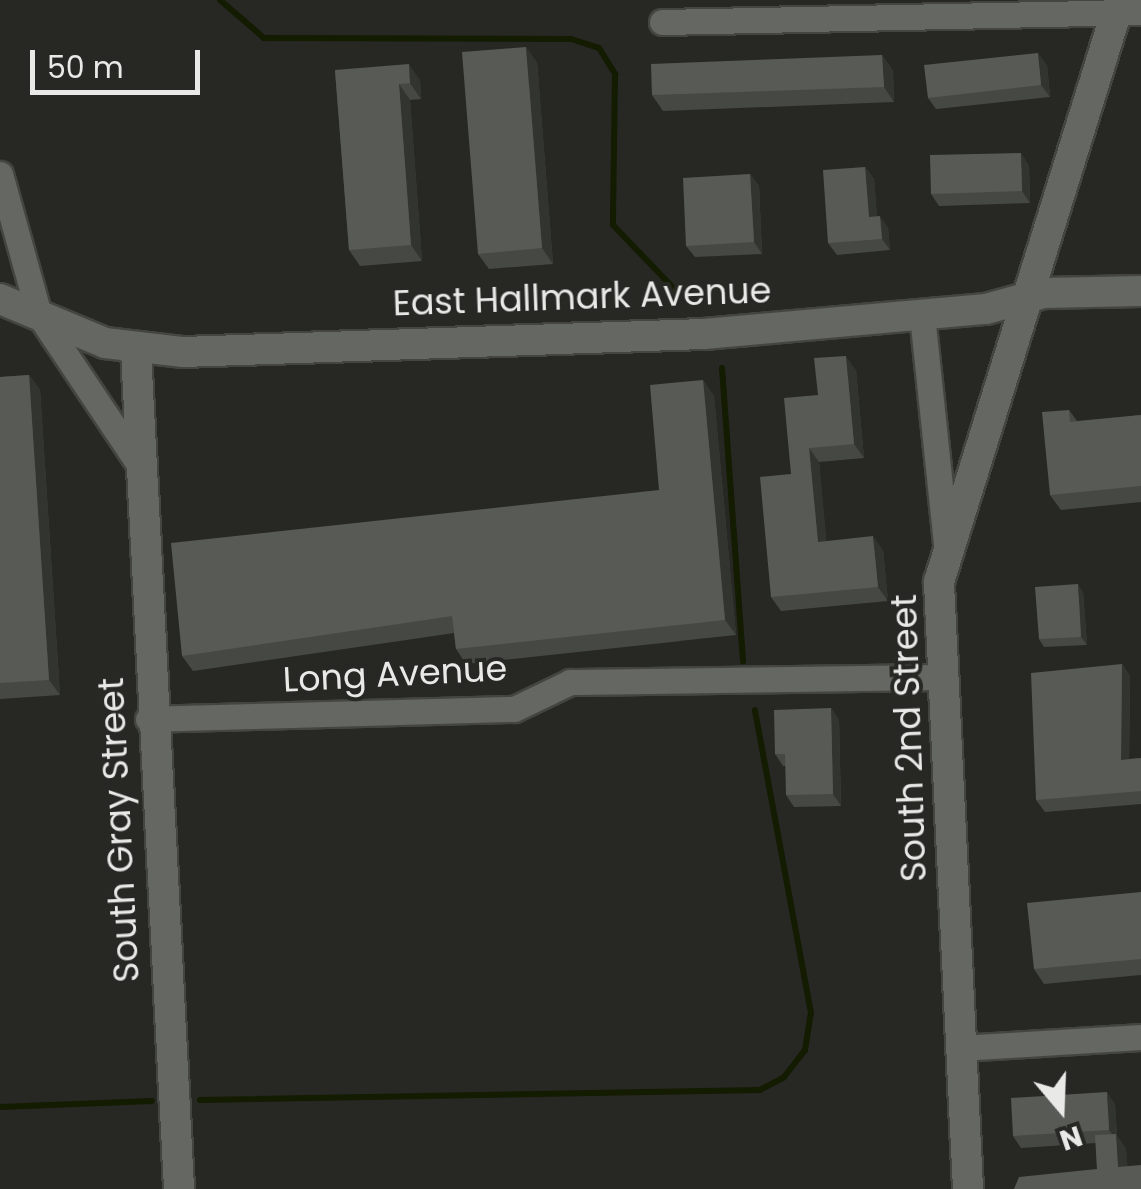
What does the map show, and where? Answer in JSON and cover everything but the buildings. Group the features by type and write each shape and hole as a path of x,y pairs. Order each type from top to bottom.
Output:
{"street":[{"path":"662,22 1126,8"},
{"name":"South 2nd Street","path":"968,1189 941,676 947,557 1126,8"},
{"path":"0,174 39,315 140,466"},
{"name":"East Hallmark Avenue","path":"136,351 704,334 922,315 1030,298 1141,291"},
{"path":"0,299 136,351"},
{"path":"922,315 947,557"},
{"name":"South Gray Street","path":"136,351 148,719 179,1189"},
{"name":"Long Avenue","path":"148,719 514,709 570,682 941,676"},
{"path":"960,1048 1141,1037"}],"waterway":[{"path":"220,0 264,38 571,39 599,48 615,74 613,225 686,301"},
{"path":"722,368 743,661"},
{"path":"200,1100 760,1090 784,1077 805,1050 811,1013 755,710"},
{"path":"0,1107 152,1101"}]}
